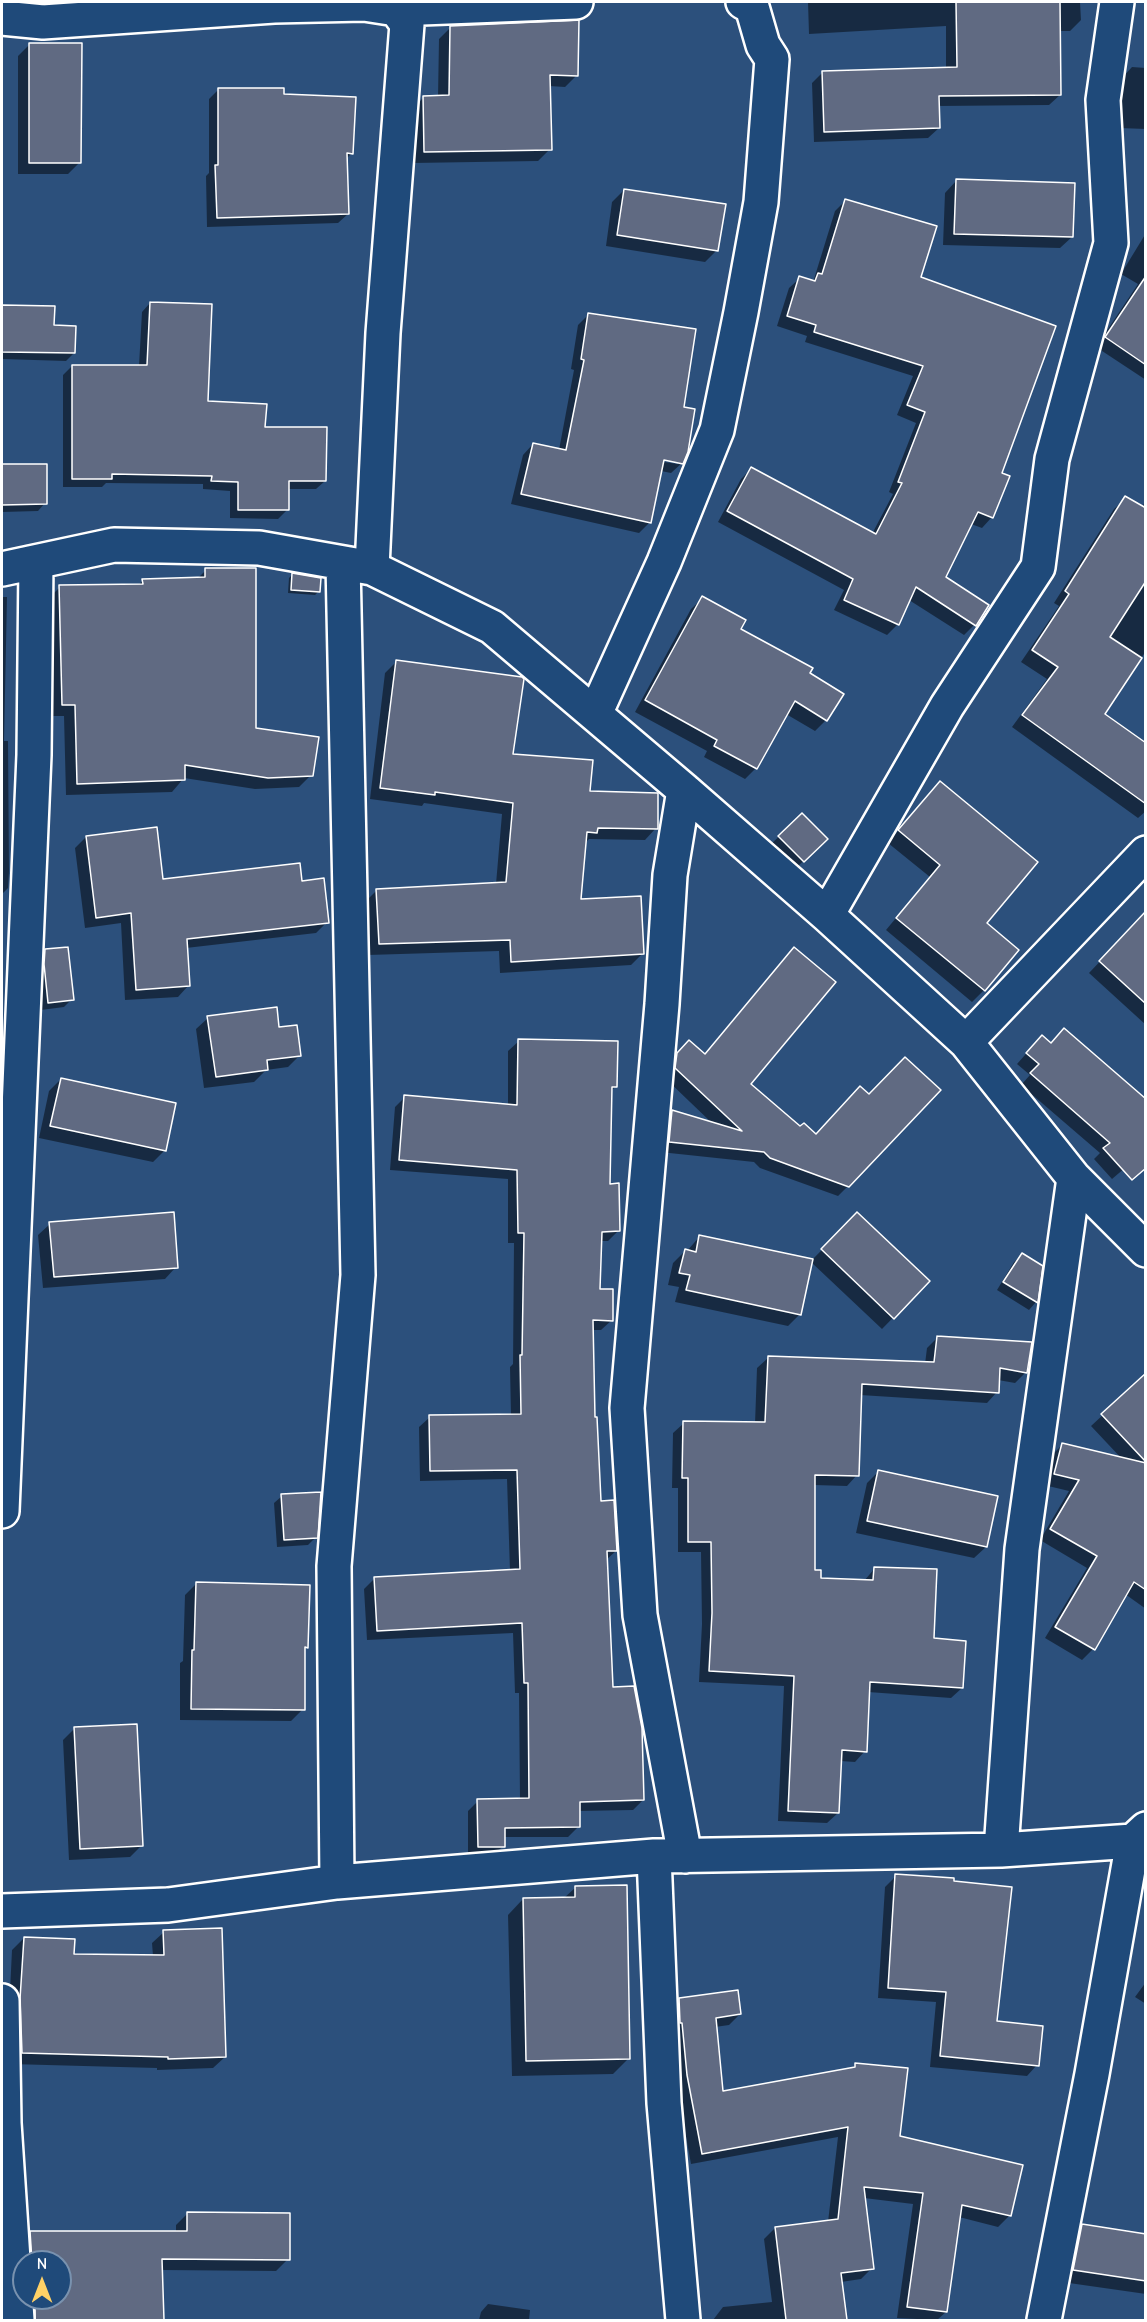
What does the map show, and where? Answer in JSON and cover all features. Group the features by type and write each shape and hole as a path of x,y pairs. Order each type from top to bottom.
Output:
{"street":[{"path":"2,18 43,22 286,5 364,4 396,9 576,2"},
{"path":"595,714 664,562 717,430 761,202 772,59 763,45 752,7 743,2"},
{"path":"827,915 947,706 1038,567 1052,459 1111,243 1104,100 1117,2"},
{"path":"337,1882 334,1566 358,1275 358,565 383,333 407,24 396,9"},
{"path":"2,569 114,545 259,548 358,565 492,627 827,915 966,1042 1074,1178 1146,1250"},
{"path":"2,1511 34,755 36,562"},
{"path":"683,2320 664,2103 669,1856 640,1615 627,1408 662,1004 670,875 684,790"},
{"path":"966,1042 1146,854"},
{"path":"1001,1850 1022,1550 1074,1178"},
{"path":"2,1911 168,1905 337,1882 669,1856 1001,1850 1139,1835 1044,2320"},
{"path":"2,2001 4,2123 17,2320"}],"building":[{"path":"956,2 1060,2 1061,95 939,96 940,128 824,132 822,71 957,67"},
{"path":"579,20 578,76 550,75 552,150 424,152 423,96 449,95 450,26"},
{"path":"29,43 82,43 81,163 29,163"},
{"path":"218,88 284,88 284,94 356,97 353,154 347,153 349,214 217,218 215,165 218,165"},
{"path":"956,179 1075,183 1073,237 954,234"},
{"path":"624,189 726,204 718,251 617,235"},
{"path":"845,199 937,226 921,277 1056,326 1002,473 1010,476 993,518 978,512 946,577 989,605 976,626 916,587 899,625 844,600 853,579 727,511 751,467 876,534 902,483 898,482 925,412 907,405 923,366 814,332 816,325 787,316 799,276 815,281 818,273 822,274"},
{"path":"1146,276 1146,365 1105,337"},
{"path":"150,302 212,304 208,401 267,404 265,427 327,427 326,481 289,481 289,510 238,510 238,482 211,481 212,476 112,474 112,479 72,479 72,365 147,365"},
{"path":"2,305 55,306 54,325 76,326 75,353 2,352"},
{"path":"588,313 696,329 684,407 695,409 688,452 683,464 664,460 651,523 521,494 533,443 566,450 584,360 581,359"},
{"path":"2,464 47,464 47,504 2,505"},
{"path":"1125,496 1146,508 1146,581 1110,637 1142,658 1105,714 1146,743 1146,804 1022,715 1058,667 1032,650 1069,594 1065,591"},
{"path":"205,568 256,568 256,728 319,737 313,776 268,778 185,765 185,780 77,784 75,705 62,705 59,585 143,584 142,579 205,577"},
{"path":"292,573 321,578 320,592 291,590"},
{"path":"702,596 746,620 741,629 813,668 810,673 844,694 827,721 795,701 757,769 714,746 717,740 645,700"},
{"path":"396,660 522,677 524,679 513,754 593,760 590,791 658,793 658,829 598,828 597,833 587,832 581,899 641,896 644,954 511,962 510,940 379,944 376,889 506,882 513,803 435,792 435,795 380,788"},
{"path":"940,781 1038,862 987,923 1019,950 985,991 896,918 940,865 898,830"},
{"path":"802,813 828,839 804,862 778,836"},
{"path":"157,827 163,879 300,863 302,881 324,878 329,923 187,939 190,986 136,990 131,913 96,918 86,836"},
{"path":"1146,911 1146,1004 1099,961"},
{"path":"68,947 74,1000 48,1003 44,964 45,949"},
{"path":"794,947 836,982 751,1084 800,1126 804,1123 816,1134 860,1086 869,1094 905,1057 941,1090 849,1187 770,1158 764,1152 669,1142 672,1110 742,1131 675,1068 677,1053 689,1040 705,1054"},
{"path":"277,1007 279,1027 297,1025 301,1056 267,1060 268,1070 216,1077 207,1016"},
{"path":"1064,1028 1146,1099 1146,1168 1132,1180 1103,1148 1110,1143 1030,1073 1039,1064 1026,1053 1042,1035 1051,1043"},
{"path":"518,1039 618,1041 617,1087 612,1087 610,1184 619,1183 620,1231 602,1232 600,1289 613,1289 613,1321 593,1320 595,1417 597,1417 601,1501 614,1500 617,1551 607,1551 613,1687 634,1686 642,1728 644,1800 580,1802 580,1827 505,1828 505,1847 478,1847 477,1799 529,1798 528,1683 524,1683 522,1623 377,1631 374,1577 520,1569 517,1470 430,1471 429,1415 521,1414 520,1355 522,1355 524,1233 518,1233 517,1170 399,1160 404,1095 517,1105"},
{"path":"61,1078 176,1103 166,1151 50,1126"},
{"path":"174,1212 178,1268 54,1277 49,1222"},
{"path":"857,1212 930,1281 894,1319 821,1249"},
{"path":"699,1235 813,1259 801,1315 686,1290 690,1275 679,1273 685,1249 696,1252"},
{"path":"1022,1253 1043,1266 1038,1303 1003,1282"},
{"path":"937,1336 1032,1342 1027,1373 1000,1368 999,1393 862,1384 859,1476 815,1475 815,1570 821,1570 821,1578 873,1580 874,1567 937,1569 934,1638 966,1641 963,1688 870,1682 867,1752 842,1750 839,1813 788,1811 794,1676 709,1671 712,1613 711,1542 688,1542 688,1478 682,1478 683,1421 765,1422 768,1356 934,1362"},
{"path":"1146,1373 1146,1462 1101,1414"},
{"path":"1062,1443 1146,1463 1146,1590 1134,1582 1095,1650 1055,1627 1097,1556 1050,1529 1079,1480 1054,1474"},
{"path":"878,1470 998,1496 987,1547 867,1521"},
{"path":"321,1492 318,1538 284,1540 281,1494"},
{"path":"196,1582 310,1585 308,1648 305,1647 305,1710 191,1709"},
{"path":"137,1724 143,1846 80,1849 74,1727"},
{"path":"895,1874 954,1878 954,1881 1012,1887 997,2021 1043,2026 1039,2066 940,2056 946,1992 888,1988"},
{"path":"627,1885 630,2059 526,2061 523,1898 575,1897 575,1886"},
{"path":"222,1928 226,2057 168,2059 168,2057 22,2053 20,1999 24,1937 75,1939 74,1954 164,1955 163,1930"},
{"path":"738,1990 741,2014 716,2018 723,2091 855,2067 855,2063 908,2068 900,2136 1023,2165 1011,2216 962,2205 947,2312 907,2307 923,2193 864,2187 874,2269 841,2273 847,2320 786,2320 775,2227 838,2219 848,2127 702,2154 687,2075 679,1998"},
{"path":"187,2212 290,2213 290,2260 162,2259 164,2320 35,2320 35,2310 72,2310 72,2250 31,2250 30,2231 187,2231"},
{"path":"1082,2224 1146,2234 1146,2281 1073,2270"}]}
